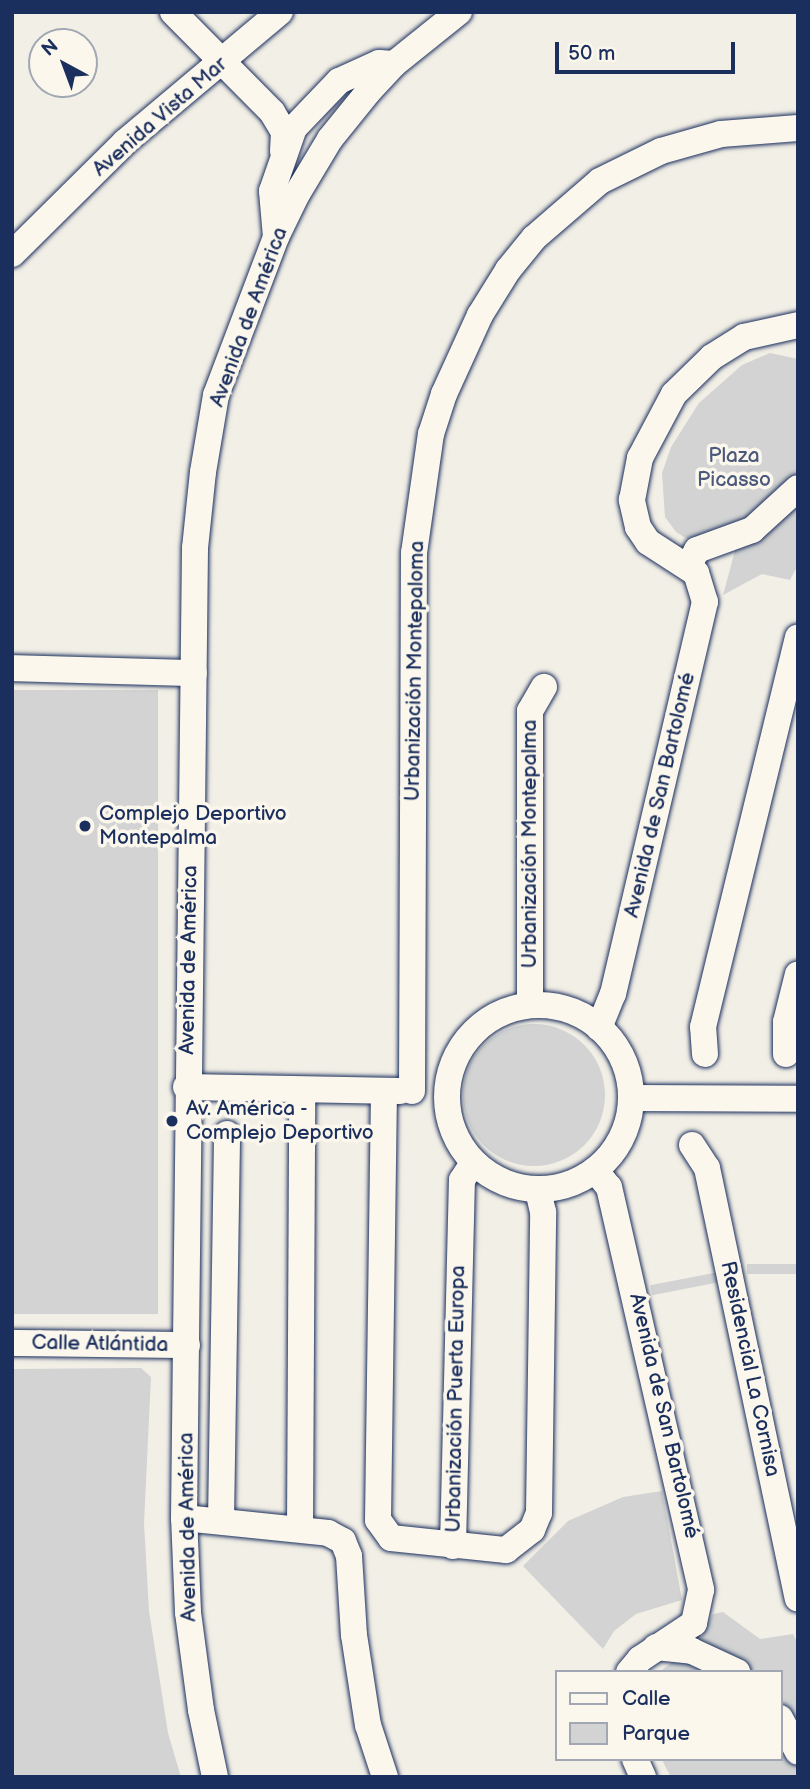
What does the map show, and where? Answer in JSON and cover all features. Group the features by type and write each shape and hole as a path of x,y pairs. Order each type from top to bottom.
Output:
{"street":[{"path":"173,12 272,112 284,132 283,151 272,191 276,237"},
{"name":"Avenida Vista Mar","path":"12,254 125,142 280,12"},
{"name":"Avenida de América","path":"215,1777 201,1710 190,1624 184,1518 187,1345 186,1087 195,548 216,396 276,237 330,139 394,64 459,12"},
{"path":"283,151 309,110 339,80 379,63 394,64"},
{"path":"272,112 296,115 309,110"},
{"name":"Urbanización Montepaloma","path":"412,1091 414,553 431,434 444,394 480,315 508,270 534,238 590,188 632,163 691,142 750,128 798,128"},
{"name":"Avenida de San Bartolomé","path":"599,1028 613,994 705,602 702,582 688,567 648,542 638,527 632,500 645,444 674,394 712,357 744,337 798,325"},
{"path":"688,567 697,550 752,530 798,488"},
{"path":"705,1054 703,1027 798,637"},
{"path":"12,668 194,673"},
{"name":"Urbanización Montepalma","path":"530,1006 530,711 544,687"},
{"path":"786,1054 786,1022 798,974"},
{"path":"186,1087 412,1091 429,1101 473,1163 503,1183 538,1190 574,1183 595,1170 624,1133 632,1098 625,1062 599,1028 575,1012 530,1006 488,1020 412,1091"},
{"path":"453,1133 447,1088 462,1046"},
{"path":"300,1529 302,1090"},
{"path":"384,1091 378,1520 391,1538 453,1546"},
{"path":"632,1098 798,1099"},
{"path":"221,1521 227,1134"},
{"name":"Residencial La Cornisa","path":"692,1145 703,1157 710,1181 798,1598"},
{"name":"Urbanización Puerta Europa","path":"473,1163 462,1180 453,1546 506,1550 525,1538 539,1513 543,1212 538,1190"},
{"name":"Avenida de San Bartolomé","path":"595,1170 610,1187 699,1568 700,1601 694,1623 656,1647 631,1670"},
{"name":"Calle Atlántida","path":"12,1343 187,1345"},
{"path":"184,1518 300,1529 336,1536 347,1548 354,1635 368,1725 385,1777"},
{"path":"656,1647 692,1651 733,1670"},
{"path":"782,1722 798,1752"},
{"path":"636,1761 643,1777"}],"green space":[{"name":"Plaza Picasso","path":"770,353 798,359 798,565 790,580 762,574 723,595 736,547 692,542 676,532 665,517 662,473 671,447 699,403 742,365"},
{"path":"12,690 158,690 158,1314 12,1314"},
{"path":"534,1024 561,1029 584,1045 600,1068 605,1095 600,1122 584,1145 561,1161 534,1166 507,1161 484,1145 468,1122 463,1095 468,1068 484,1045 507,1029"},
{"path":"747,1264 798,1264 798,1274 747,1274"},
{"path":"719,1272 721,1282 652,1295 650,1285"},
{"path":"141,1368 151,1377 144,1523 149,1611 168,1733 181,1777 12,1777 12,1369"},
{"path":"662,1491 682,1600 636,1614 614,1631 603,1649 523,1566 568,1521 623,1497"},
{"path":"723,1612 760,1639 793,1634 798,1644 798,1777 671,1777 665,1766 663,1761 782,1761 782,1670 662,1670 699,1643 713,1614"}],"place":[{"name":"Complejo Deportivo Montepalma","path":"85,826"},
{"name":"Av. América - Complejo Deportivo","path":"172,1121"}]}
